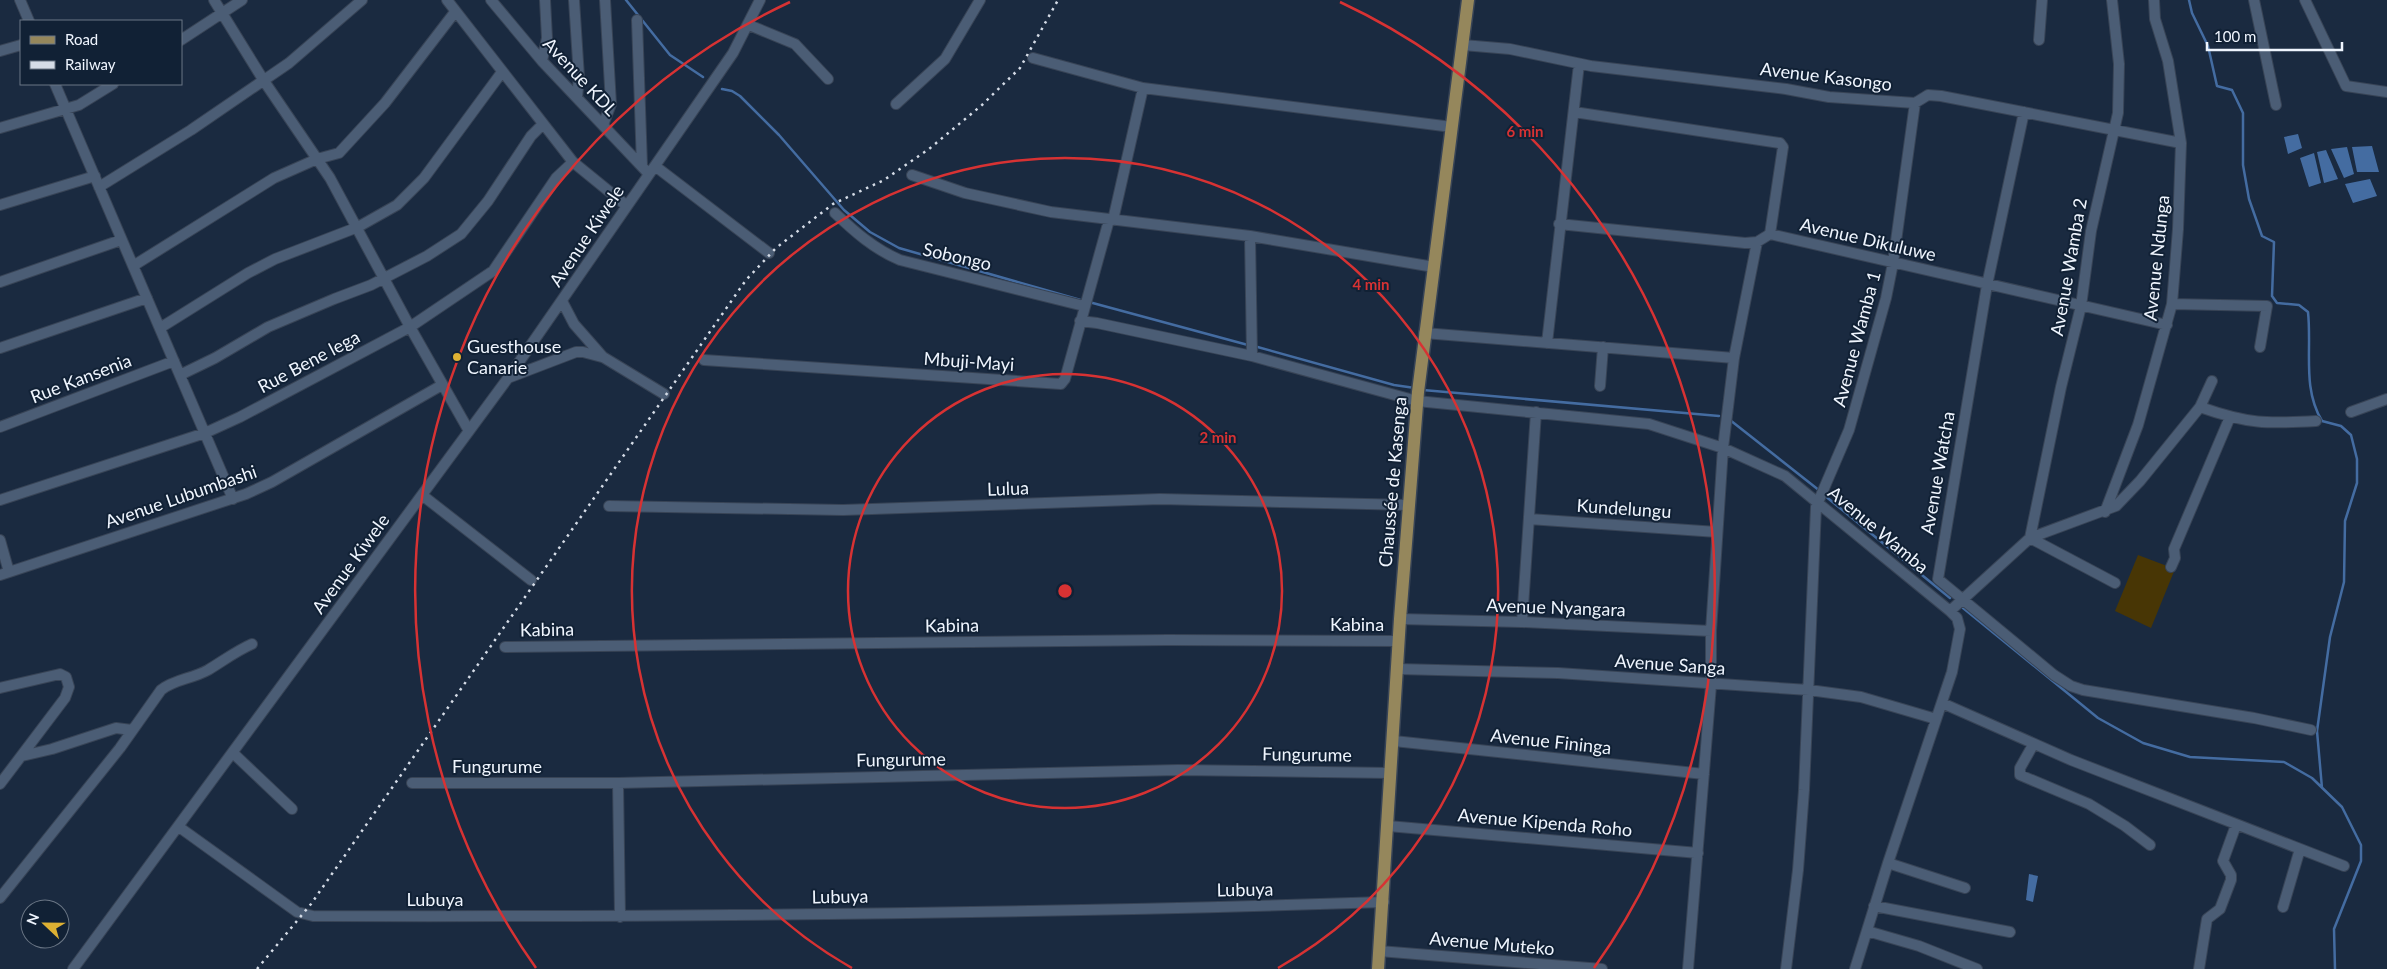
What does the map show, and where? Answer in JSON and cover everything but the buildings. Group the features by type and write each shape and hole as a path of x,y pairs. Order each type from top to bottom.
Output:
{"main road":[{"name":"Chaussée de Kasenga","path":"1378,969 1384,902 1400,619 1418,392 1424,333 1468,0"}],"street":[{"path":"20,0 29,20"},
{"path":"214,0 358,227 410,327 469,430"},
{"path":"182,39 242,0"},
{"path":"99,187 191,130 264,81 312,44 362,0"},
{"path":"447,0 573,162 627,206"},
{"name":"Avenue KDL","path":"491,0 542,61 603,125 649,168 769,253"},
{"path":"542,61 547,38 545,0"},
{"path":"574,0 579,77 577,98"},
{"path":"603,125 610,104 605,0"},
{"name":"Avenue Kiwele","path":"73,969 234,753 508,378 627,206 649,168 733,53 749,25 760,0"},
{"path":"896,104 945,59 980,0"},
{"path":"2039,40 2042,0"},
{"name":"Avenue Wamba 2","path":"2030,538 2063,378 2081,306 2091,231 2115,130 2120,84 2112,0"},
{"name":"Avenue Ndunga","path":"2105,512 2138,425 2172,304 2178,229 2181,143 2168,61 2156,19 2154,0"},
{"path":"2254,0 2276,105"},
{"path":"2305,0 2346,86 2387,92"},
{"path":"133,266 274,178 339,153 353,140 385,103 455,12"},
{"path":"637,20 649,168"},
{"path":"749,25 795,44 828,79"},
{"path":"0,52 20,45"},
{"name":"Avenue Kasongo","path":"1463,45 1510,49 1579,64 1781,88 1829,97 1915,103 1928,96 1941,96 2181,143"},
{"path":"1033,58 1143,88 1452,127"},
{"path":"1547,343 1559,224 1579,64"},
{"path":"160,328 261,266 358,227 397,206 409,196 502,72"},
{"path":"55,85 233,499"},
{"path":"0,128 79,106 111,85"},
{"name":"Mbuji-Mayi","path":"704,360 1058,384 1065,379 1084,306 1111,220 1143,88"},
{"name":"Avenue Wamba 1","path":"1786,969 1800,850 1809,690 1814,524 1820,495 1849,430 1893,263 1915,103"},
{"path":"1559,224 1746,243 1757,242 1770,234 1783,147 1780,142 1574,112"},
{"name":"Avenue Watcha","path":"2024,112 1987,285 1937,577 1940,583 1965,600 2054,675 2071,686 2083,690 2244,716 2311,730"},
{"path":"180,375 215,358 268,327 384,278 427,256 461,234 488,201 531,136 543,124"},
{"name":"Rue Bene lega","path":"0,500 205,433 240,417 410,327 493,271 556,178 573,162"},
{"path":"912,175 1000,202 1111,220 1250,236 1434,267"},
{"path":"0,205 95,176"},
{"name":"Sobongo","path":"835,213 863,239 883,253 900,260 1084,306"},
{"name":"Avenue Dikuluwe","path":"1770,234 2167,325"},
{"path":"1250,236 1252,356"},
{"path":"0,282 121,240"},
{"path":"1688,969 1711,685 1717,532 1723,448 1734,358 1757,242"},
{"path":"0,348 147,298"},
{"path":"562,301 574,324 603,357"},
{"path":"2172,304 2267,306 2268,310 2260,347"},
{"name":"Avenue Wamba","path":"1080,321 1098,322 1418,392 1536,412 1648,424 1723,448 1780,473 1820,495 1950,611 1958,621 1959,638 1942,702 1855,969"},
{"path":"1424,333 1734,358"},
{"path":"1600,386 1603,347"},
{"path":"508,378 576,352 583,352 603,357 664,394"},
{"name":"Rue Kansenia","path":"0,427 174,361"},
{"path":"1950,611 1965,600 2030,538 2105,512 2116,506 2130,493 2200,407 2212,381"},
{"name":"Avenue Lubumbashi","path":"5,574 233,499 272,482 442,385"},
{"path":"2351,412 2387,400"},
{"path":"2200,407 2230,417 2264,424 2316,421"},
{"path":"1522,622 1536,412"},
{"path":"2171,567 2176,558 2174,549 2230,417"},
{"path":"422,496 531,580"},
{"name":"Lulua","path":"609,506 843,510 1160,499 1409,506"},
{"name":"Kundelungu","path":"1529,519 1717,532"},
{"path":"2030,538 2115,583"},
{"path":"0,540 5,574"},
{"name":"Avenue Nyangara","path":"1400,619 1522,622 1712,631"},
{"name":"Kabina","path":"505,647 1158,640 1399,641"},
{"path":"0,898 132,730 161,690 169,684 196,676 252,644"},
{"name":"Avenue Sanga","path":"1398,669 1558,673 1711,685 1809,690 1861,697 1936,719"},
{"path":"0,688 60,674 68,680 68,693 0,784"},
{"path":"1942,702 2032,745 2344,866"},
{"path":"22,756 52,749 116,728 132,730"},
{"name":"Avenue Fininga","path":"1394,741 1704,774"},
{"path":"2032,745 2020,768 2020,775 2089,804 2125,826 2150,845"},
{"path":"234,753 292,809"},
{"path":"0,771 11,769"},
{"name":"Fungurume","path":"412,783 618,783 1178,770 1391,773"},
{"path":"618,783 620,917"},
{"path":"2199,969 2208,919 2220,909 2231,880 2231,874 2223,860 2236,825"},
{"name":"Avenue Kipenda Roho","path":"1388,826 1698,852"},
{"name":"Lubuya","path":"179,827 297,912 313,916 620,917 1243,907 1384,902"},
{"path":"2283,907 2300,849"},
{"path":"1888,863 1964,888"},
{"path":"1874,906 2010,932"},
{"path":"1867,931 1919,946 1977,969"},
{"name":"Avenue Muteko","path":"1379,951 1602,969"}],"shaded area":[{"path":"2138,555 2175,569 2151,628 2115,611"}],"water":[{"path":"2298,134 2302,148 2288,154 2284,137"},
{"path":"2372,146 2379,172 2357,172 2352,147"},
{"path":"2347,147 2354,174 2344,178 2331,149"},
{"path":"2326,150 2338,179 2324,183 2317,152"},
{"path":"2314,153 2321,183 2309,187 2300,158"},
{"path":"2370,179 2377,196 2353,203 2345,184"},
{"path":"2029,874 2038,876 2033,902 2026,900"}],"waterway":[{"path":"626,0 670,55 703,77"},
{"path":"2189,0 2192,13 2208,46 2217,86 2232,90 2243,113 2243,165 2249,199 2262,236 2274,242 2272,296 2277,303 2299,305 2308,312 2310,382 2316,408 2322,421 2341,426 2351,435 2357,459 2357,483 2345,521 2344,582 2330,637 2317,731 2322,788"},
{"path":"722,89 732,91 740,96 779,135 844,210 870,232 899,248 1084,301"},
{"path":"1089,302 1248,345"},
{"path":"1254,346 1394,385 1415,388"},
{"path":"1423,390 1719,416"},
{"path":"1730,420 1820,491"},
{"path":"1824,495 1950,598"},
{"path":"1963,608 2098,718 2143,743 2190,757 2284,762 2312,778 2342,807 2361,845 2361,861 2334,929 2335,969"}],"railway":[{"path":"257,969 311,904 746,280 776,248 833,204 884,180 929,149 982,105 1020,68 1058,0"}],"place":[{"name":"Guesthouse Canarie","path":"457,357"}]}
